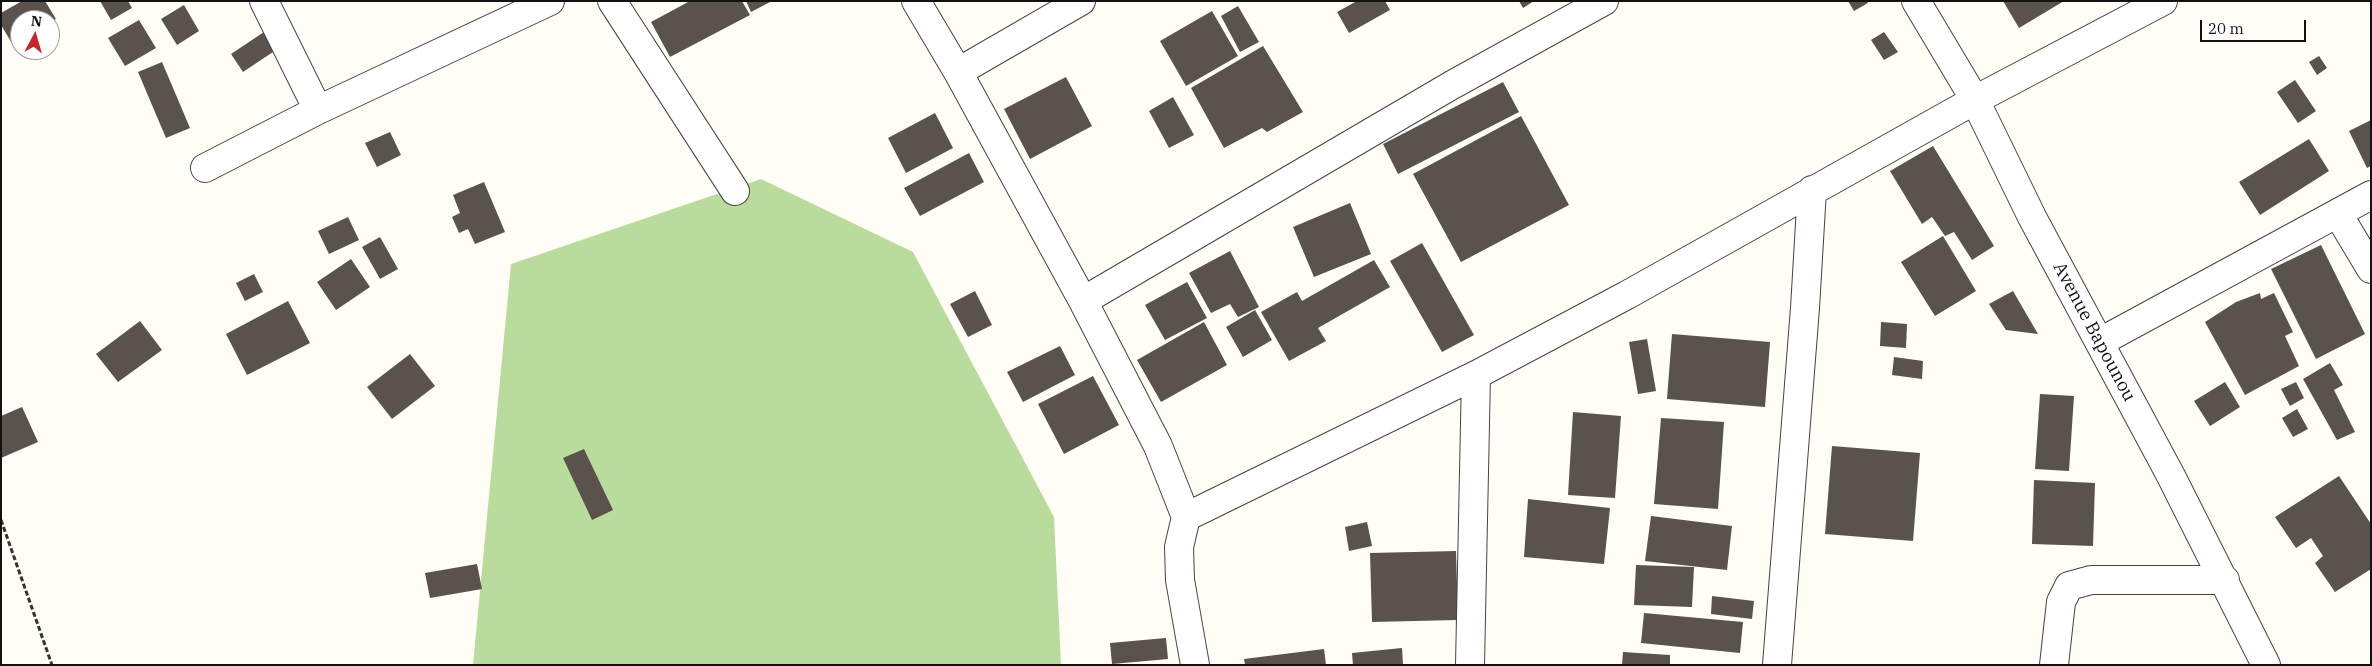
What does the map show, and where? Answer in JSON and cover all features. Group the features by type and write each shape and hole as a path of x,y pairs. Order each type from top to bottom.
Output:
{"street":[{"path":"264,1 318,110"},
{"path":"206,168 318,110 550,1"},
{"path":"612,1 735,191"},
{"path":"916,1 958,72 1083,301 1158,446 1186,518 1179,547 1180,580 1195,665"},
{"path":"958,72 1081,1"},
{"path":"1083,301 1452,85 1604,1"},
{"name":"Avenue Bapounou","path":"1916,1 1975,100 2032,217 2225,580 2266,665"},
{"path":"1186,518 1476,375 1627,295 1975,100 2163,1"},
{"path":"1777,665 1805,308 1812,190"},
{"path":"2100,342 2371,195"},
{"path":"2338,214 2371,269"},
{"path":"1470,665 1476,375"},
{"path":"2054,665 2061,602 2069,586 2091,580 2225,580"}],"path":[{"path":"1,520 52,665"}],"green space":[{"path":"761,179 913,252 1054,517 1061,665 473,665 511,264"}],"building":[{"path":"22,1 45,1 50,10 10,10 10,40 1,25 1,13"},
{"path":"100,1 128,1 132,8 111,20"},
{"path":"690,1 742,1 750,15 670,57 651,22"},
{"path":"746,1 772,1 751,12"},
{"path":"1357,1 1385,1 1390,10 1349,33 1337,12"},
{"path":"1519,1 1534,1 1523,8"},
{"path":"1848,1 1867,1 1868,3 1854,11"},
{"path":"2003,1 2064,1 2019,28"},
{"path":"184,5 199,31 177,45 161,19"},
{"path":"1238,6 1259,42 1240,52 1221,16"},
{"path":"1212,11 1238,56 1186,86 1160,41"},
{"path":"139,20 156,48 125,66 108,38"},
{"path":"267,30 279,48 243,72 231,54"},
{"path":"1884,32 1898,52 1884,60 1871,40"},
{"path":"1263,46 1303,112 1267,132 1262,128 1224,148 1191,88"},
{"path":"2319,56 2327,68 2317,75 2309,62"},
{"path":"162,62 190,128 166,138 138,72"},
{"path":"1066,77 1092,126 1030,159 1004,109"},
{"path":"2295,80 2316,111 2298,123 2277,92"},
{"path":"1503,82 1519,112 1398,174 1383,144"},
{"path":"1173,97 1194,135 1169,148 1149,111"},
{"path":"935,113 953,148 906,173 888,138"},
{"path":"1521,116 1569,205 1461,262 1413,174"},
{"path":"2371,120 2371,166 2367,168 2349,131"},
{"path":"390,132 401,155 377,167 365,143"},
{"path":"2309,139 2329,171 2260,215 2239,182"},
{"path":"1933,146 1994,246 1972,260 1954,232 1945,236 1932,217 1922,224 1890,171"},
{"path":"969,153 984,182 920,216 904,188"},
{"path":"484,182 505,232 475,244 468,229 459,233 452,217 460,213 453,195"},
{"path":"1350,203 1371,254 1314,277 1293,227"},
{"path":"348,217 359,240 329,254 318,231"},
{"path":"1943,236 1976,291 1935,316 1901,262"},
{"path":"380,237 398,269 380,279 362,247"},
{"path":"1422,243 1474,335 1442,352 1390,261"},
{"path":"2321,245 2365,334 2316,359 2271,269"},
{"path":"1230,251 1259,307 1238,317 1230,304 1211,313 1189,273"},
{"path":"351,259 370,287 336,310 317,282"},
{"path":"1374,260 1390,287 1318,328 1326,341 1289,361 1261,312 1297,292 1302,301"},
{"path":"254,274 263,292 245,301 236,283"},
{"path":"1187,282 1207,318 1165,340 1145,305"},
{"path":"975,291 992,325 968,337 950,304"},
{"path":"2013,291 2038,334 2006,330 1989,304"},
{"path":"2260,293 2261,299 2274,293 2293,332 2285,336 2299,366 2245,395 2205,322 2236,302"},
{"path":"288,301 310,343 247,375 226,334"},
{"path":"1255,310 1272,340 1243,357 1226,327"},
{"path":"140,321 162,350 118,382 96,354"},
{"path":"1204,322 1227,365 1161,402 1137,360"},
{"path":"1881,322 1907,324 1906,348 1880,346"},
{"path":"1672,334 1770,342 1765,407 1667,399"},
{"path":"1647,339 1656,391 1638,394 1629,342"},
{"path":"1060,346 1075,375 1023,402 1007,372"},
{"path":"410,354 435,386 392,419 367,387"},
{"path":"1894,357 1923,361 1922,379 1892,375"},
{"path":"2330,363 2343,385 2334,390 2355,432 2337,440 2303,379"},
{"path":"1093,376 1119,425 1064,454 1038,404"},
{"path":"2225,382 2240,407 2210,426 2194,401"},
{"path":"2296,382 2304,398 2290,406 2281,389"},
{"path":"2040,394 2074,396 2069,471 2035,469"},
{"path":"22,407 38,442 1,458 1,416"},
{"path":"2297,409 2308,429 2293,437 2282,418"},
{"path":"1573,412 1621,416 1615,498 1568,495"},
{"path":"1661,418 1724,422 1718,509 1654,504"},
{"path":"1832,446 1920,453 1913,541 1825,534"},
{"path":"584,449 613,510 592,520 563,458"},
{"path":"2339,476 2371,524 2371,569 2335,592 2315,563 2323,556 2311,538 2296,548 2275,517"},
{"path":"2034,480 2095,483 2093,546 2032,544"},
{"path":"1528,499 1610,508 1604,564 1524,557"},
{"path":"1651,516 1732,526 1727,570 1645,561"},
{"path":"1367,522 1372,546 1349,551 1345,527"},
{"path":"1456,551 1458,620 1372,622 1370,553"},
{"path":"477,564 482,589 430,598 425,573"},
{"path":"1636,565 1694,567 1692,607 1634,605"},
{"path":"1712,596 1754,601 1752,619 1711,614"},
{"path":"1644,613 1743,622 1740,653 1641,643"},
{"path":"1166,638 1168,659 1112,664 1110,643"},
{"path":"1402,648 1403,665 1353,665 1352,653"},
{"path":"1324,649 1326,665 1245,665 1244,659"},
{"path":"1623,652 1670,655 1670,665 1622,665"}]}
